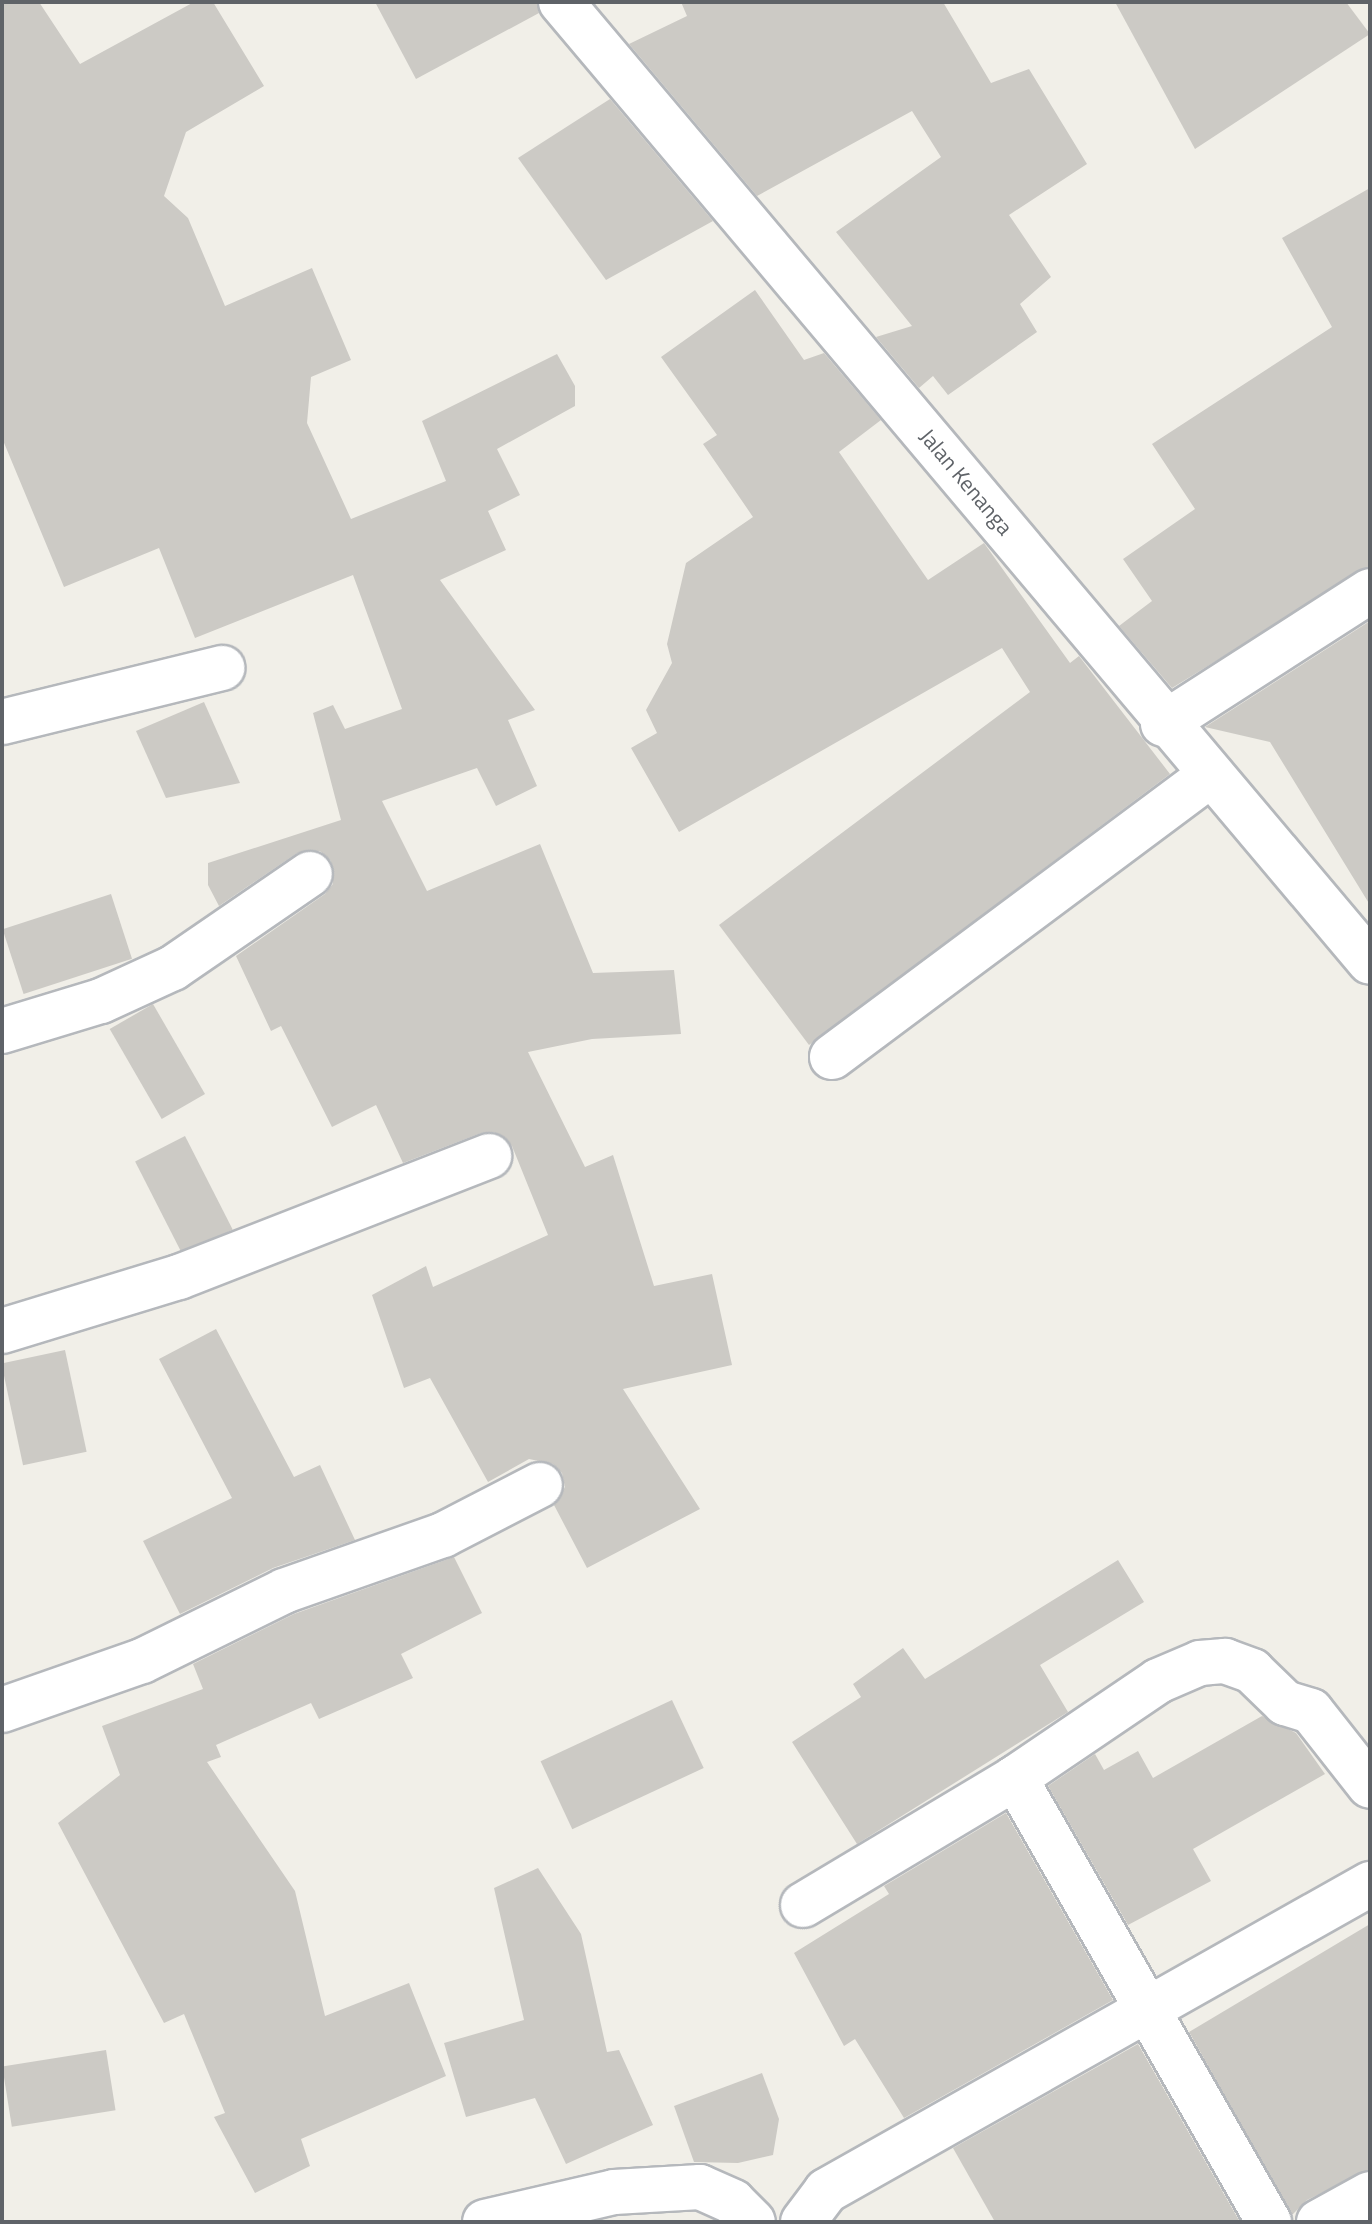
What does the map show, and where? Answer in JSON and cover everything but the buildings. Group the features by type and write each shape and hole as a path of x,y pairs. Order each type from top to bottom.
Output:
{"street":[{"name":"Jalan Kenanga","path":"561,2 1207,777 1370,962"},
{"path":"1163,724 1370,591"},
{"path":"2,722 222,668"},
{"path":"832,1057 1207,777"},
{"path":"2,1031 101,1001 173,968 310,874"},
{"path":"2,1331 179,1277 489,1156"},
{"path":"2,1710 142,1661 284,1591 443,1535 540,1485"},
{"path":"803,1905 1015,1778 1158,1681 1200,1663 1225,1661 1252,1671 1285,1703 1311,1711 1370,1786"},
{"path":"1015,1778 1149,2004 1269,2222"},
{"path":"803,2222 826,2191 1149,2004 1370,1884"},
{"path":"485,2222 614,2192 700,2187 733,2202 753,2222"},
{"path":"1319,2222 1370,2194"}]}
